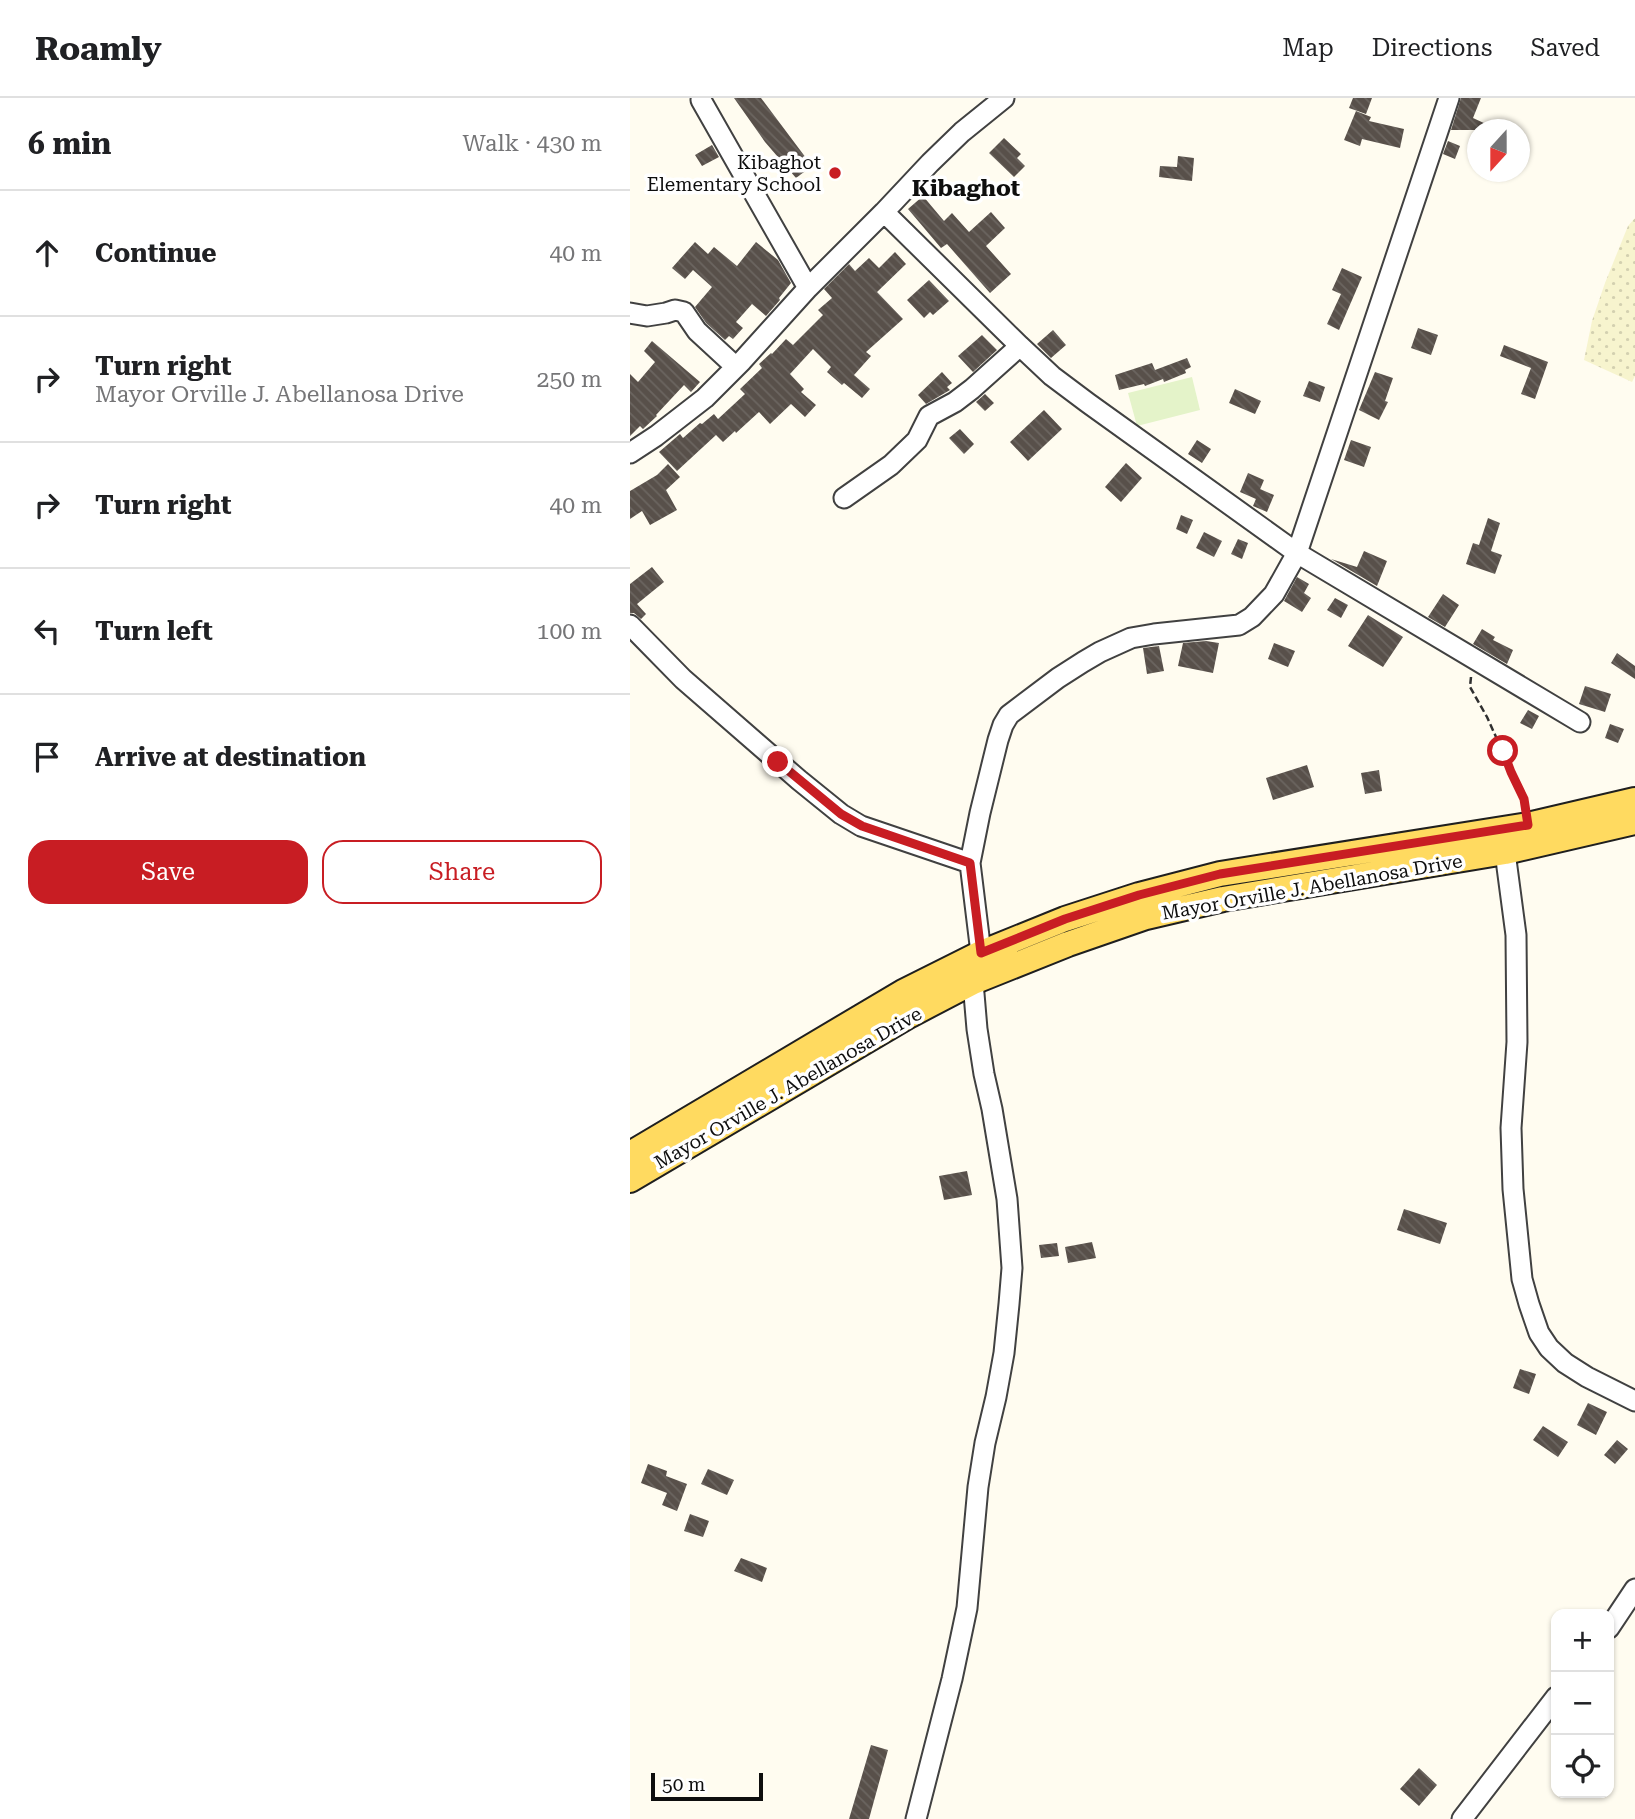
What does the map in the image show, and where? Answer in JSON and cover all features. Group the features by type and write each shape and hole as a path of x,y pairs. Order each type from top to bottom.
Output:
{"main road":[{"name":"Mayor Orville J. Abellanosa Drive","path":"630,1180 800,1067 903,992 981,953 1077,915 1139,895 1220,874 1528,825 1635,800"},
{"name":"Mayor Orville J. Abellanosa Drive","path":"630,1154 973,982 1068,944 1146,917 1223,899 1505,852 1635,822"},
{"path":"1220,874 1223,899"}],"street":[{"path":"630,453 705,398 736,368 808,288 962,132 1004,98"},
{"path":"981,953 970,863 1003,725 1009,715 1058,678 1100,652 1131,638 1239,625 1252,617 1274,594 1297,553 1449,98"},
{"path":"701,100 808,288"},
{"path":"884,212 1020,346 1052,376 1079,396 1297,553 1580,722"},
{"path":"630,313 647,316 675,310 684,312 697,331 736,368"},
{"path":"844,498 891,465 917,440 929,416 972,389 1020,346"},
{"path":"630,625 683,679 841,814 862,826 970,863"},
{"path":"1505,852 1516,935 1517,1042 1511,1128 1513,1189 1522,1279 1539,1333 1549,1348 1587,1377 1635,1401"},
{"path":"916,1819 952,1679 967,1608 978,1488 1004,1353 1012,1268 1007,1199 984,1074 973,982"},
{"path":"1614,1620 1635,1589"},
{"path":"1462,1819 1551,1703"}],"path":[{"path":"1478,660 1471,675 1471,687 1524,799 1528,825"}],"shaded area":[{"path":"1635,218 1635,376 1632,382 1584,360 1592,321 1605,283 1628,226"}],"green space":[{"path":"1192,377 1200,410 1137,426 1128,393"}],"building":[{"path":"734,98 761,98 812,166 796,178 765,142"},
{"path":"1353,98 1372,98 1366,114 1349,108"},
{"path":"1461,98 1481,98 1473,118 1475,119 1467,119 1467,130 1451,130"},
{"path":"1356,111 1371,117 1369,121 1404,129 1400,148 1362,139 1360,146 1344,140"},
{"path":"1004,138 1021,154 1017,158 1025,166 1014,177 989,153"},
{"path":"1448,141 1460,146 1455,159 1443,154"},
{"path":"712,145 719,157 702,166 695,155"},
{"path":"1178,156 1194,158 1192,181 1159,177 1160,166 1177,167"},
{"path":"923,196 944,221 952,213 969,232 991,212 1005,228 986,246 1011,274 990,293 947,244 941,248 908,209"},
{"path":"695,242 708,254 714,247 737,266 756,242 778,260 791,283 766,316 752,304 736,322 743,328 733,339 729,336 725,340 706,323 695,307 712,287 693,270 685,279 672,268"},
{"path":"895,252 906,264 877,292 903,319 866,352 871,356 854,375 870,389 862,398 827,372 831,367 813,349 790,374 804,389 801,392 816,405 805,417 791,404 770,424 759,412 723,442 716,435 677,471 659,452 680,434 683,438 714,414 718,419 745,394 740,389 762,368 759,364 786,339 793,345 823,315 818,310 832,298 824,289 849,264 855,271 869,258 879,268"},
{"path":"1342,268 1362,277 1339,330 1327,324 1341,294 1332,290"},
{"path":"929,280 949,301 933,315 930,312 924,318 907,300"},
{"path":"1418,328 1438,335 1431,355 1411,348"},
{"path":"1053,330 1066,345 1051,358 1037,344"},
{"path":"982,335 997,350 973,372 958,356"},
{"path":"652,341 700,382 691,392 684,385 657,416 643,429 640,426 630,436 630,374 638,382 655,362 644,351"},
{"path":"1504,345 1548,362 1535,399 1521,394 1531,368 1500,356"},
{"path":"1187,358 1191,367 1185,370 1186,373 1164,382 1163,379 1145,386 1144,384 1119,390 1115,375 1152,363 1155,370"},
{"path":"942,372 952,383 947,387 950,390 926,404 918,395"},
{"path":"1375,372 1393,378 1385,401 1388,402 1379,420 1359,410"},
{"path":"1309,381 1325,387 1320,402 1303,396"},
{"path":"1235,389 1261,401 1255,414 1229,403"},
{"path":"985,394 994,403 985,411 976,402"},
{"path":"1044,410 1062,429 1028,461 1010,442"},
{"path":"960,429 974,444 964,454 949,438"},
{"path":"1197,440 1211,449 1202,463 1188,454"},
{"path":"1351,440 1371,447 1364,467 1344,460"},
{"path":"1126,463 1142,478 1121,502 1105,487"},
{"path":"668,464 680,477 666,490 677,510 650,525 642,511 630,519 630,491 657,475"},
{"path":"1248,473 1264,480 1256,499 1240,492"},
{"path":"1260,489 1274,495 1267,512 1253,506"},
{"path":"1181,515 1193,520 1187,534 1176,529"},
{"path":"1488,518 1500,523 1491,551 1502,555 1495,574 1466,564 1473,543 1479,545"},
{"path":"1204,532 1222,541 1214,557 1196,548"},
{"path":"1238,539 1248,543 1242,559 1231,554"},
{"path":"1364,551 1387,561 1377,586 1331,559 1357,567"},
{"path":"652,567 664,582 637,604 646,614 641,619 630,613 630,584"},
{"path":"1297,577 1309,584 1304,593 1311,598 1302,612 1284,601"},
{"path":"1443,594 1459,605 1445,627 1428,617"},
{"path":"1335,598 1348,605 1341,618 1327,610"},
{"path":"1368,615 1403,637 1383,667 1348,646"},
{"path":"1482,629 1495,637 1493,640 1513,650 1507,664 1473,644"},
{"path":"1183,643 1219,643 1213,673 1178,666"},
{"path":"1274,643 1295,651 1288,667 1268,659"},
{"path":"1159,646 1164,671 1147,674 1143,648"},
{"path":"1617,653 1635,666 1635,679 1611,663"},
{"path":"1585,686 1611,694 1605,712 1579,704"},
{"path":"1528,710 1539,716 1532,729 1520,723"},
{"path":"1610,724 1624,729 1618,743 1605,738"},
{"path":"1307,765 1314,787 1273,800 1266,778"},
{"path":"1379,770 1382,791 1365,794 1361,773"},
{"path":"967,1171 972,1195 944,1200 939,1176"},
{"path":"1404,1209 1447,1223 1440,1244 1397,1230"},
{"path":"1092,1242 1096,1258 1068,1263 1065,1247"},
{"path":"1057,1243 1059,1256 1041,1258 1039,1245"},
{"path":"1520,1369 1536,1374 1529,1394 1513,1388"},
{"path":"1588,1403 1607,1412 1596,1435 1577,1425"},
{"path":"1543,1426 1568,1442 1558,1457 1533,1440"},
{"path":"1617,1440 1628,1449 1615,1464 1604,1455"},
{"path":"648,1464 667,1471 666,1476 687,1484 677,1511 662,1505 667,1493 641,1483"},
{"path":"708,1469 734,1480 727,1495 701,1484"},
{"path":"690,1514 709,1521 703,1537 684,1531"},
{"path":"741,1558 767,1568 762,1582 734,1571"},
{"path":"871,1745 888,1750 869,1819 849,1819"},
{"path":"1419,1768 1437,1785 1419,1806 1400,1789"}],"place":[{"name":"Kibaghot Elementary School","path":"835,173"}],"district":[{"name":"Kibaghot","path":"966,188"}],"route":[{"path":"778,762 841,814 862,826 970,863 981,953 1065,919 1139,895 1220,874 1528,825 1524,799 1503,751"}]}
